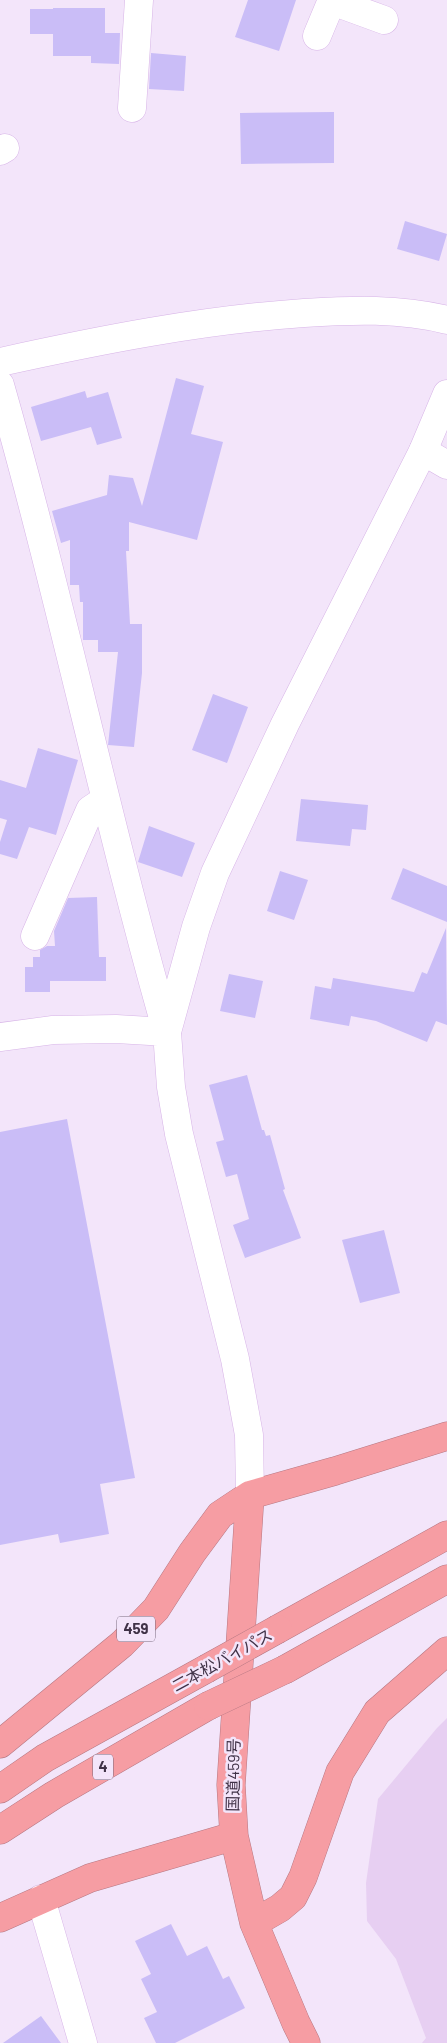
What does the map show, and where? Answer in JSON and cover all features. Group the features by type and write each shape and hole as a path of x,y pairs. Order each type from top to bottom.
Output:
{"highway":[{"path":"250,1495 447,1436"},
{"name":"459","path":"0,1744 122,1644 156,1609 192,1553 220,1515 250,1495"},
{"name":"国道459号","path":"250,1495 231,1785 234,1836 254,1923 306,2043"},
{"name":"二本松バイパス","path":"0,1789 45,1758 447,1535"},
{"name":"二本松バイパス","path":"0,1830 54,1795 208,1706 286,1668 447,1579"},
{"path":"254,1923 280,1908 293,1897 303,1877 340,1772 377,1712 447,1651"},
{"path":"0,1918 90,1878 234,1836"}],"street":[{"path":"132,108 139,0"},
{"path":"318,36 332,0 384,20"},
{"path":"0,362 87,343 232,319 359,309 410,312 447,320"},
{"path":"0,385 70,651 105,800 167,1032 170,1087 179,1134 235,1359 249,1435 250,1495"},
{"path":"167,1032 196,927 215,873 284,724 423,451 447,394"},
{"path":"423,451 447,465"},
{"path":"35,936 90,810 105,800"},
{"path":"0,1037 62,1030 116,1029 167,1032"},
{"path":"41,1899 83,2043"}],"shaded area":[{"path":"447,1718 447,2043 422,2043 426,2038 396,1959 367,1921 366,1883 378,1799"}],"building":[{"path":"248,0 296,0 279,51 235,37"},
{"path":"105,8 105,33 120,33 119,64 91,63 91,56 53,56 53,34 30,34 30,9"},
{"path":"151,53 186,56 184,91 149,89"},
{"path":"334,112 334,163 241,164 240,113"},
{"path":"405,221 447,234 439,261 397,249"},
{"path":"176,378 204,386 191,434 223,442 197,540 129,522 129,551 126,551 130,624 142,624 142,673 134,747 108,745 118,652 98,652 98,640 83,640 83,602 80,602 79,585 70,585 70,540 61,543 52,511 107,495 109,475 133,478 142,506"},
{"path":"85,391 87,398 108,392 122,438 97,445 91,427 41,441 31,407"},
{"path":"213,694 248,707 227,763 192,750"},
{"path":"38,748 78,760 56,835 29,827 17,859 0,854 0,842 7,820 0,818 0,780 26,788"},
{"path":"301,799 368,805 366,830 352,829 350,846 296,841"},
{"path":"149,826 195,843 182,877 138,862"},
{"path":"403,868 447,886 447,922 391,899"},
{"path":"280,871 308,880 294,920 267,911"},
{"path":"97,897 99,957 106,957 106,981 50,981 50,992 25,992 25,967 33,967 33,957 40,957 40,950 47,946 55,946 54,931 68,898"},
{"path":"446,928 447,1025 436,1021 427,1042 376,1021 351,1016 349,1026 310,1019 315,986 331,989 333,978 414,992 422,972 427,974"},
{"path":"229,974 263,981 255,1018 220,1011"},
{"path":"247,1075 262,1130 264,1130 266,1136 270,1135 285,1189 283,1190 301,1238 245,1258 233,1225 249,1219 237,1174 226,1177 216,1142 224,1140 209,1085"},
{"path":"67,1119 135,1478 100,1484 109,1534 60,1543 58,1534 0,1545 0,1132"},
{"path":"384,1230 400,1293 360,1303 342,1240"},
{"path":"171,1924 187,1956 207,1946 223,1979 229,1976 245,2008 175,2043 156,2043 144,2018 157,2012 141,1979 151,1974 135,1941"},
{"path":"41,2016 61,2043 3,2043"}]}
